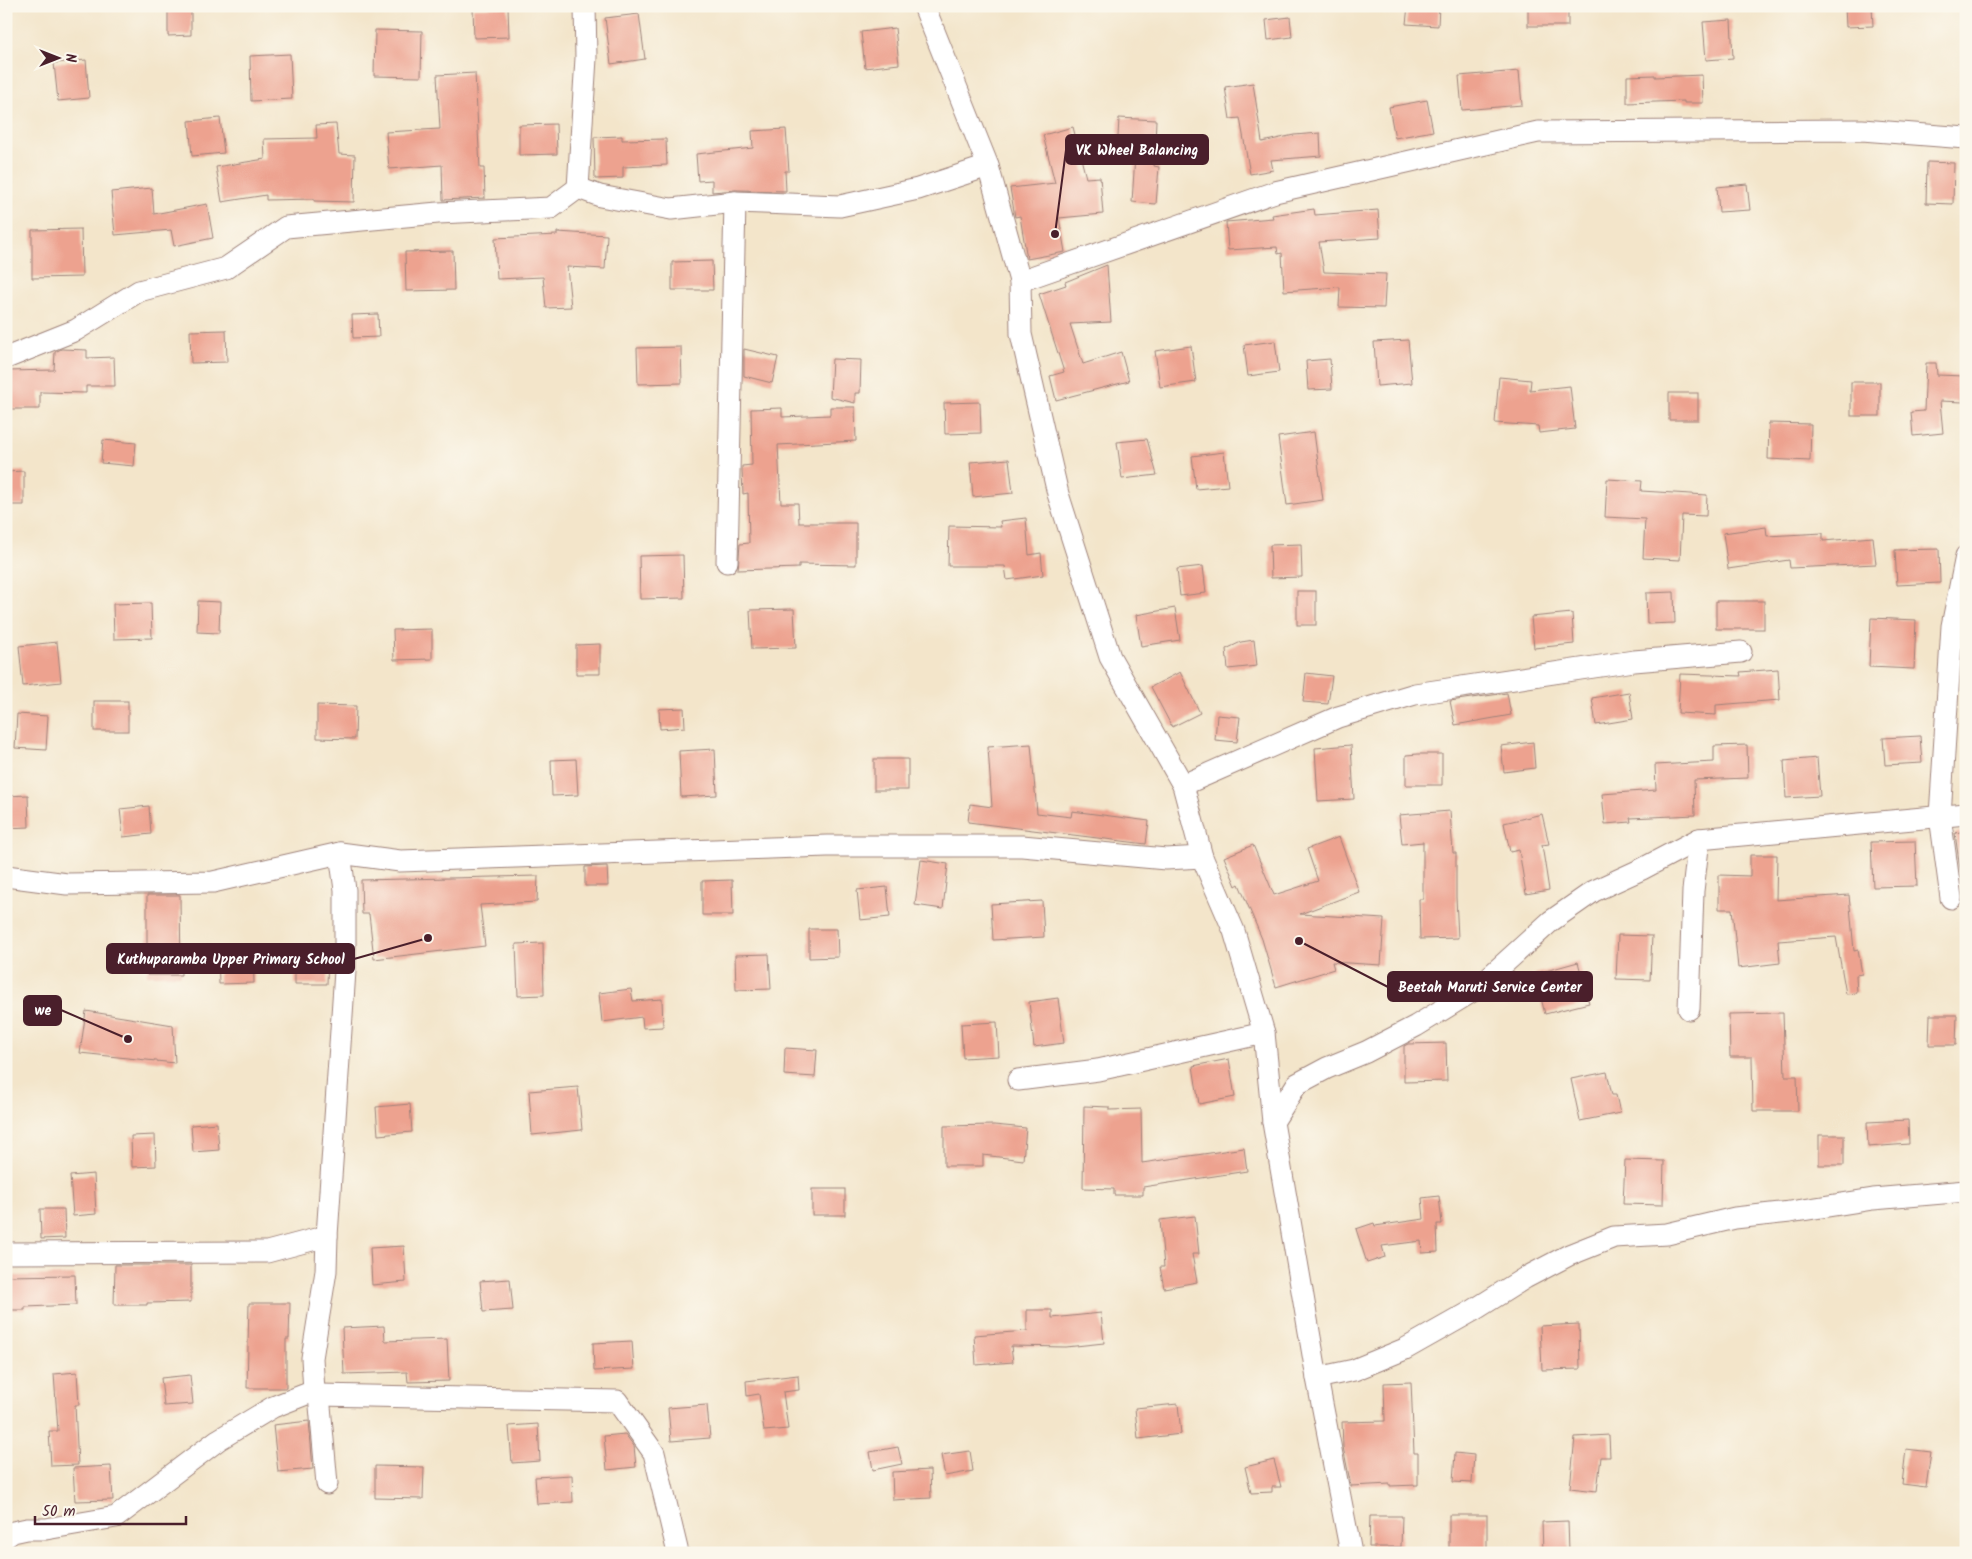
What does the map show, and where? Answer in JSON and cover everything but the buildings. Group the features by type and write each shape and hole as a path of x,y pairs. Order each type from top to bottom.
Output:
{"street":[{"path":"6,358 76,330 139,291 226,268 286,227 438,213 551,208 578,188 586,58 585,6"},
{"path":"924,6 988,166 1020,280 1021,334 1058,494 1110,657 1183,785 1202,857 1234,931 1264,1033 1274,1122 1318,1378 1351,1553"},
{"path":"1020,280 1275,192 1538,132 1862,130 1966,138"},
{"path":"578,188 600,196 671,209 735,202 840,206 918,189 988,166"},
{"path":"727,562 735,202"},
{"path":"1951,898 1940,816 1952,626 1966,556"},
{"path":"1183,785 1338,717 1415,694 1634,661 1741,652"},
{"path":"1274,1122 1298,1084 1327,1068 1366,1052 1416,1026 1476,989 1550,921 1594,891 1642,869 1699,839 1966,814"},
{"path":"1689,1009 1693,892 1699,839"},
{"path":"6,876 67,884 213,882 340,853 400,861 827,846 1022,846 1166,859 1202,857"},
{"path":"327,1484 312,1358 326,1271 346,971 346,890 340,853"},
{"path":"1018,1080 1098,1070 1264,1033"},
{"path":"1318,1378 1354,1370 1405,1349 1474,1310 1524,1278 1568,1255 1614,1237 1667,1234 1735,1218 1790,1212 1873,1199 1966,1192"},
{"path":"6,1253 268,1252 327,1236"},
{"path":"6,1537 13,1532 27,1529 46,1529 116,1517 218,1440 274,1406 317,1393 617,1401 654,1454 678,1553"}],"place":[{"name":"VK Wheel Balancing","path":"1055,234"},
{"name":"Kuthuparamba Upper Primary School","path":"428,938"},
{"name":"Beetah Maruti Service Center","path":"1299,941"},
{"name":"we","path":"128,1039"}]}
